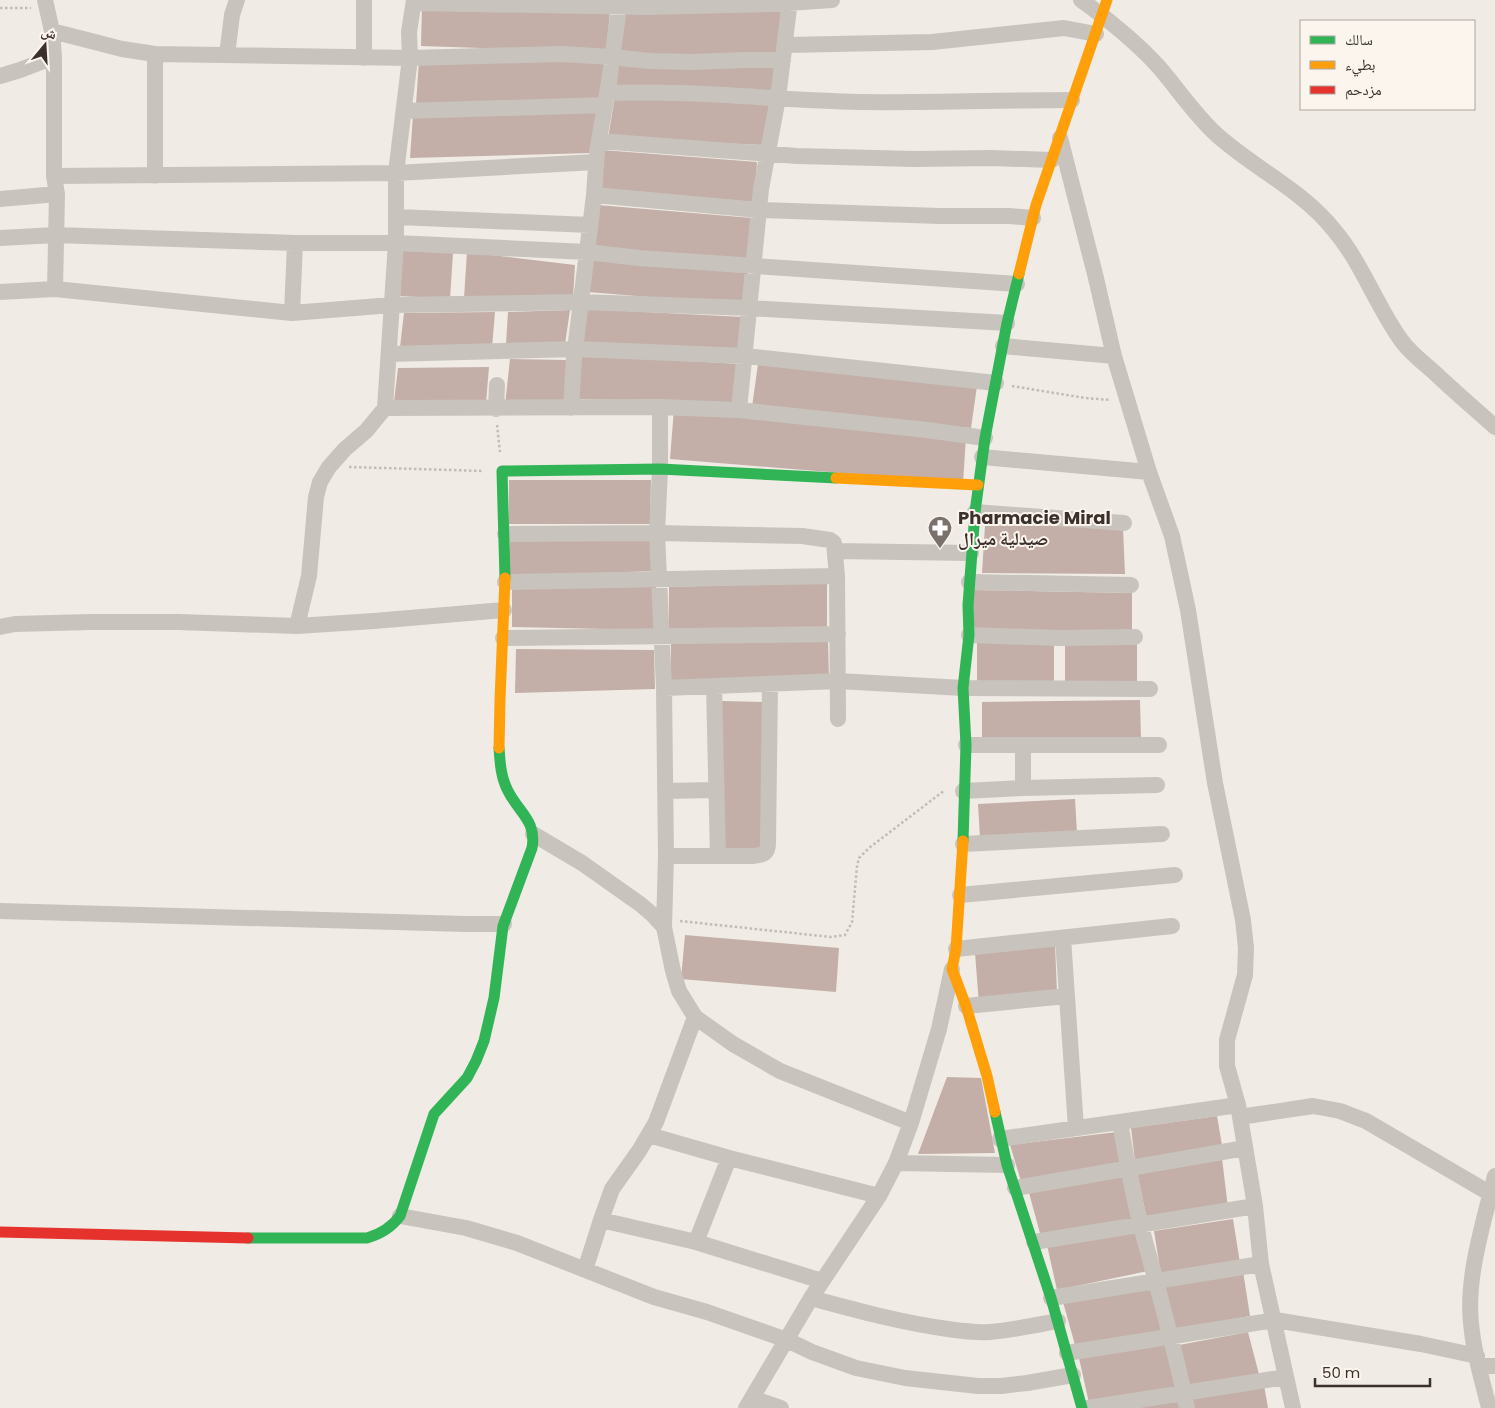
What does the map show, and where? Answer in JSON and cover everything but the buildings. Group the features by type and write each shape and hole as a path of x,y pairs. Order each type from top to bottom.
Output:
{"street":[{"path":"227,55 232,15 237,0"},
{"path":"364,0 364,58"},
{"path":"297,626 309,576 316,497 320,482 329,467 345,449 366,431 385,408 396,243 396,174 410,58 409,32 414,1 619,3 705,6 832,0"},
{"path":"1081,0 1104,8 1116,26 1159,67 1200,119 1218,136 1309,203 1322,216 1355,258 1401,340 1414,355 1495,427"},
{"path":"739,410 759,210 764,171 778,98 790,1"},
{"path":"571,408 596,162 619,3"},
{"path":"46,4 52,32 54,57 54,176 57,194 55,289"},
{"path":"781,1408 749,1403 811,1298 878,1196 896,1163 911,1123 939,1029 956,949 963,844 966,745 963,688 968,635 969,582 978,485 985,438 1007,323 1033,218 1104,8"},
{"path":"52,32 122,49 155,54 410,58 561,54 650,61 693,62 745,60 784,53 932,42 1064,28 1096,34"},
{"path":"155,54 155,176"},
{"path":"0,76 54,57"},
{"path":"404,111 606,99 636,92 861,102 1072,100"},
{"path":"1060,138 1114,356 1149,472 1172,536 1182,576 1215,783 1243,920 1246,948 1245,975 1230,1027 1226,1052 1239,1111 1267,1292 1294,1408"},
{"path":"599,141 797,156 1052,160"},
{"path":"54,176 396,174 596,162"},
{"path":"0,199 57,194"},
{"path":"594,195 759,210 940,216 986,215 1033,218"},
{"path":"397,217 590,224"},
{"path":"0,238 56,235 295,243 396,243 587,252 753,266 1017,284"},
{"path":"292,312 295,243"},
{"path":"0,292 55,289 292,312 392,306 581,302 750,308 1007,323"},
{"path":"1002,346 1114,356"},
{"path":"389,354 576,349 745,356 996,383"},
{"path":"496,408 497,385"},
{"path":"385,408 660,407 739,410 985,438"},
{"path":"660,407 658,533 664,688 666,856 664,923 673,971 680,991 695,1017 733,1044 780,1071 911,1123"},
{"path":"982,457 1149,472"},
{"path":"0,1232 353,1239 378,1235 392,1226 400,1216 434,1114 441,1103 463,1086 483,1042 492,1015 497,986 500,942 504,924 531,854 533,843 532,827 505,786 500,761 498,702 504,638 505,582 502,471 660,469 978,485"},
{"path":"975,512 1124,523"},
{"path":"505,534 658,533 802,536 834,542 837,576 838,718"},
{"path":"835,551 971,553"},
{"path":"505,582 837,576"},
{"path":"969,582 1130,586"},
{"path":"0,627 15,624 89,622 178,622 297,626 504,610"},
{"path":"504,638 838,634"},
{"path":"968,635 1058,638 1135,637"},
{"path":"664,688 838,681 963,688 1150,689"},
{"path":"666,856 753,856 764,854 767,851 770,684"},
{"path":"714,686 718,856"},
{"path":"966,745 1159,745"},
{"path":"1022,745 1023,788"},
{"path":"964,783 1023,788 1157,785"},
{"path":"665,791 715,790"},
{"path":"533,834 582,863 664,923"},
{"path":"963,844 1162,834"},
{"path":"960,895 1175,875"},
{"path":"0,912 504,924"},
{"path":"956,949 1172,926"},
{"path":"1063,938 1076,1128"},
{"path":"952,969 966,1006 986,1076 1007,1165 1034,1242 1082,1408"},
{"path":"966,1006 1067,996"},
{"path":"585,1270 612,1189 656,1122 695,1017"},
{"path":"1000,1139 1120,1122 1313,1106 1340,1111 1366,1121 1490,1194"},
{"path":"1120,1122 1141,1225 1171,1336 1185,1400"},
{"path":"649,1135 728,1158 878,1196"},
{"path":"1015,1188 1245,1148"},
{"path":"696,1242 728,1158"},
{"path":"896,1163 1007,1165"},
{"path":"1489,1408 1483,1363 1471,1332 1470,1305 1472,1278 1490,1217 1490,1194 1495,1176"},
{"path":"1034,1242 1255,1206"},
{"path":"400,1216 466,1228 517,1243 654,1297 707,1312 787,1340 812,1352 856,1368 905,1378 978,1386 1001,1386 1073,1375"},
{"path":"601,1220 696,1242 822,1281"},
{"path":"1051,1298 1262,1264"},
{"path":"811,1298 870,1314 932,1327 965,1331 989,1332 1058,1321"},
{"path":"1067,1353 1275,1320 1421,1344 1483,1363"},
{"path":"1088,1408 1185,1400 1286,1377"}],"path":[{"path":"0,8 46,4"},
{"path":"996,383 1085,398 1127,402"},
{"path":"329,467 502,471 496,408"},
{"path":"664,923 831,937 845,935 852,922 859,858 869,848 964,783"}],"traffic: fast":[{"path":"963,841 966,745 963,688 969,635 968,605 975,512 985,438 1007,323 1019,274"},
{"path":"505,578 502,471 660,469 836,478"},
{"path":"248,1238 367,1238 385,1230 400,1216 434,1114 467,1078 484,1041 494,998 503,926 532,848 533,839 530,824 508,791 500,765 499,748"},
{"path":"995,1112 1007,1165 1051,1298 1082,1408"}],"traffic: slow":[{"path":"1019,274 1036,205 1107,0"},
{"path":"836,478 978,485"},
{"path":"499,748 505,578"},
{"path":"963,841 956,949 952,969 966,1006 987,1076 995,1112"}],"traffic: jam":[{"path":"0,1232 248,1238"}],"place":[{"name":"Pharmacie Miral صيدلية ميرال","path":"940,549"}]}
